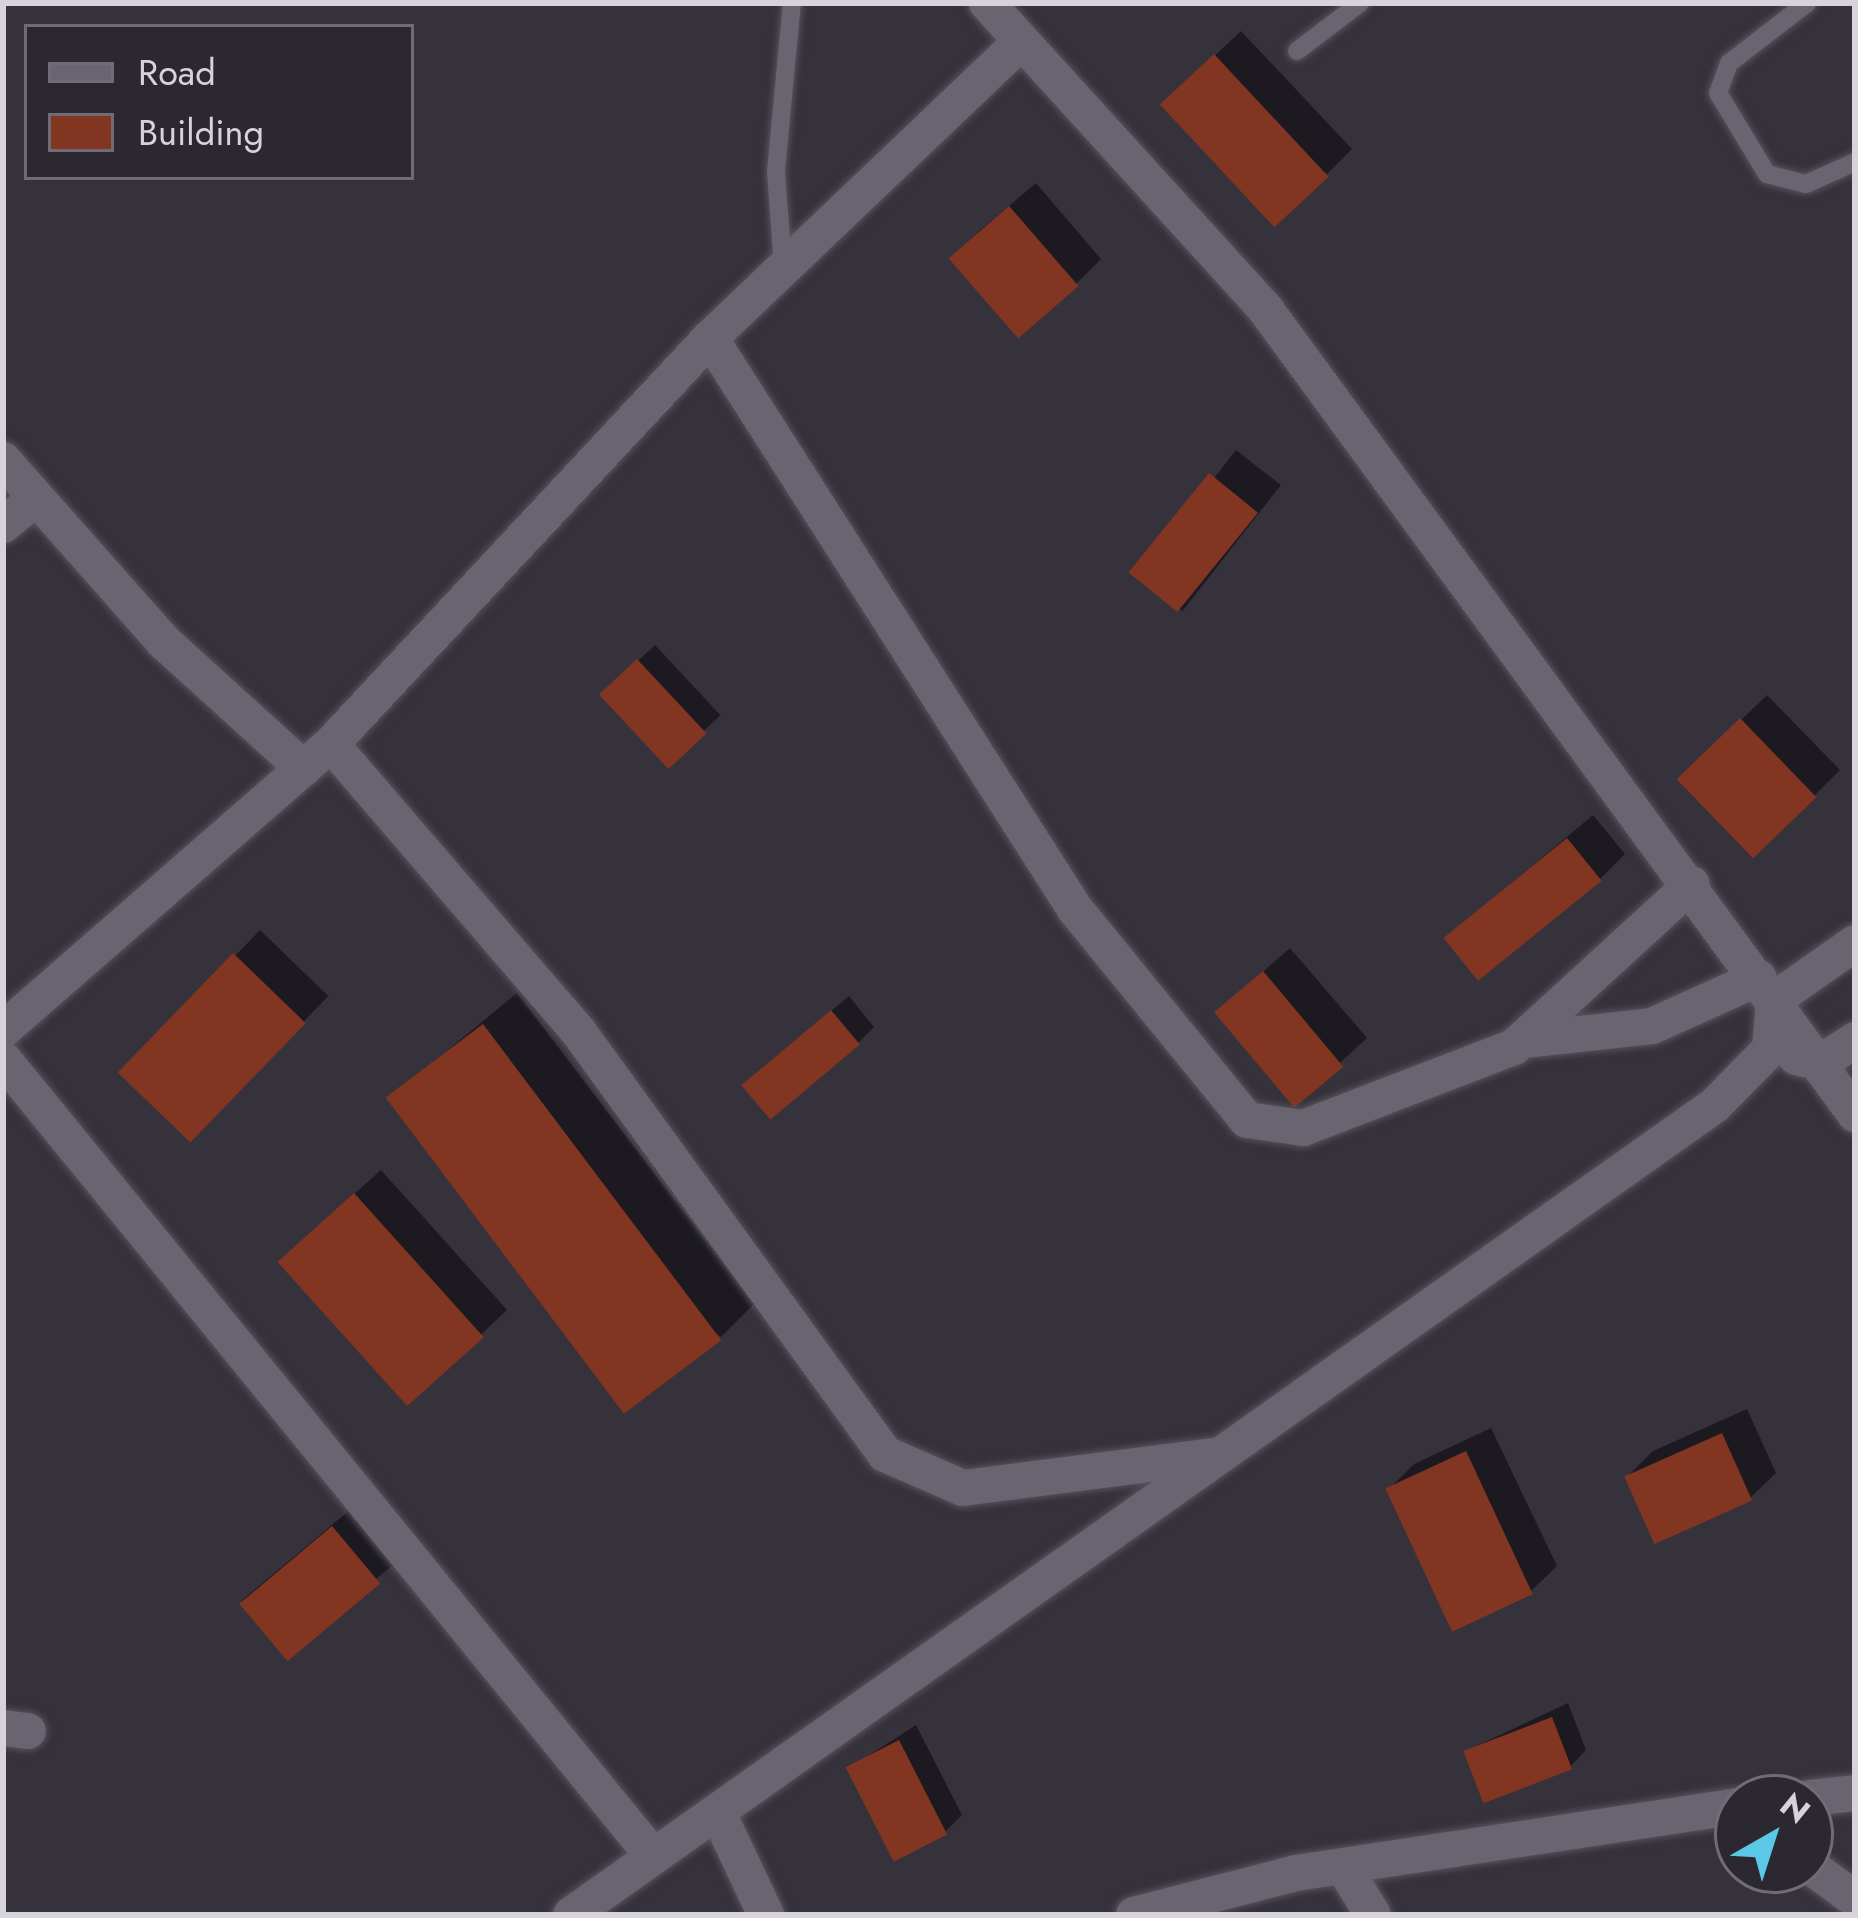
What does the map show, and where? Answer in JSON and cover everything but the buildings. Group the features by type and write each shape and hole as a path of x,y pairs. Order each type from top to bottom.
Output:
{"street":[{"path":"987,3 1018,44 1266,310 1692,884 1855,1114"},
{"path":"3,1030 332,744 710,338 1018,44"},
{"path":"710,338 1075,909 1247,1120 1303,1128 1524,1040 1652,1026 1767,989 1855,943"},
{"path":"3,460 17,513 303,768"},
{"path":"332,744 578,1031 885,1454 963,1488 1216,1455"},
{"path":"1524,1040 1692,884"},
{"path":"572,1915 1715,1105 1770,1049 1767,989"},
{"path":"1770,1049 1820,1063 1855,1040"},
{"path":"3,1060 653,1856"},
{"path":"1134,1915 1343,1866 1714,1812"},
{"path":"718,1813 766,1915"},
{"path":"1343,1866 1372,1915"}],"lane":[{"path":"783,268 776,171 792,3"},
{"path":"1297,51 1360,3"},
{"path":"1807,3 1729,63 1718,93 1767,174 1806,184 1855,162"}]}
